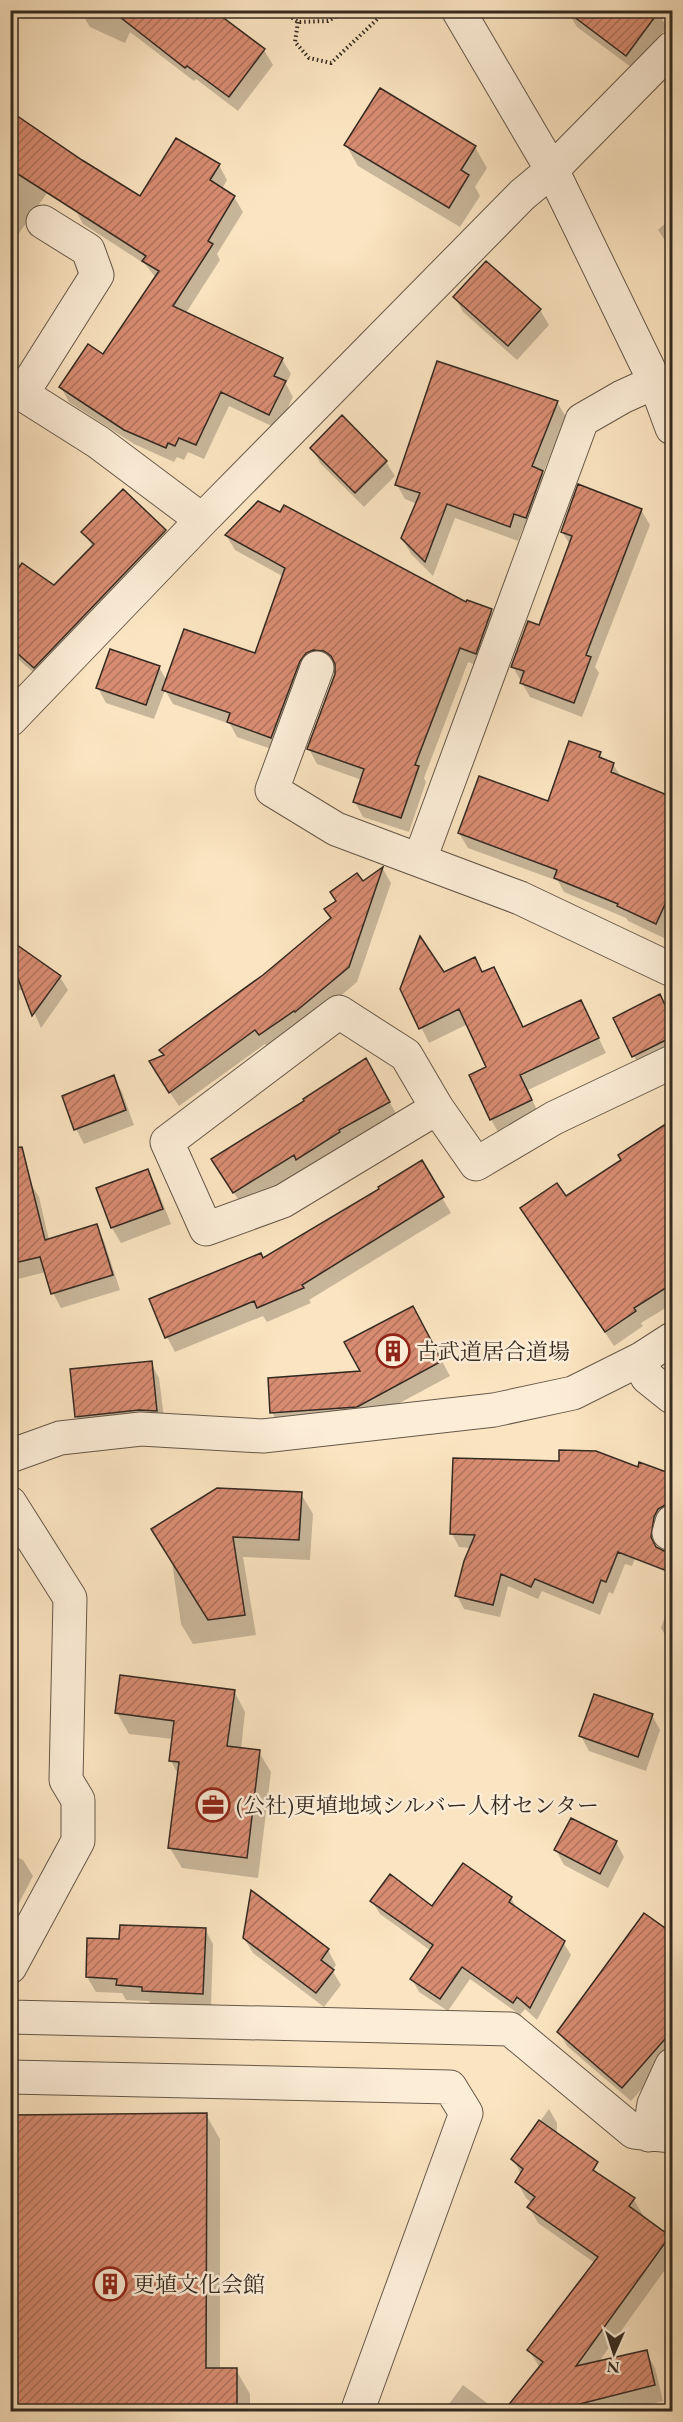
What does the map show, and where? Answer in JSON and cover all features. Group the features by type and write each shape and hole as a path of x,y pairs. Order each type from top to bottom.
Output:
{"street":[{"path":"458,10 552,171 655,382 672,428"},
{"path":"10,720 202,520 522,195 552,171 672,48"},
{"path":"43,222 88,250 97,275 22,394 98,442 202,520"},
{"path":"420,860 582,420 622,397 655,382"},
{"path":"317,668 272,790 336,829 520,898 672,970"},
{"path":"437,1108 283,1201 206,1229 167,1142 339,1012 406,1055 437,1108 476,1164 554,1118 672,1062"},
{"path":"10,1456 60,1438 141,1429 263,1436 494,1410 573,1393 640,1359 672,1339"},
{"path":"640,1359 647,1377 672,1397"},
{"path":"10,1503 70,1598 66,1780 78,1800 78,1841 10,1967"},
{"path":"10,2017 510,2029 634,2132 661,2135 654,2104 672,2065"},
{"path":"10,2077 450,2086 466,2113 357,2412"}],"path":[{"path":"281,10 298,22 328,21 348,10"},
{"path":"298,22 295,42 309,58 330,63 387,10"}],"building":[{"path":"111,10 213,10 265,49 229,97 187,66 185,68"},
{"path":"565,10 660,10 626,56"},
{"path":"380,88 476,146 461,170 469,175 449,208 344,145"},
{"path":"10,111 140,196 176,138 220,164 210,180 235,196 208,241 213,244 173,306 283,358 274,376 286,381 269,415 221,392 196,445 179,438 175,446 168,443 166,448 124,430 59,387 88,344 103,354 159,271 142,261 146,256 10,169"},
{"path":"486,261 541,309 508,346 453,297"},
{"path":"437,361 558,401 532,466 543,471 526,518 514,514 510,527 447,504 425,562 401,538 420,493 395,485"},
{"path":"342,415 387,461 355,493 310,448"},
{"path":"578,484 642,509 586,655 591,657 574,703 520,683 524,671 511,667 528,621 539,625 572,536 561,532"},
{"path":"123,489 166,530 34,668 10,647 10,580 22,563 54,585 94,544 81,532"},
{"path":"258,501 280,512 284,505 466,602 467,600 492,609 476,654 460,648 415,765 419,766 401,818 353,802 364,769 307,749 335,674 335,664 331,656 324,651 313,650 306,653 300,661 271,738 227,722 230,713 162,690 184,629 255,653 285,568 225,535"},
{"path":"110,649 160,666 146,705 96,688"},
{"path":"569,741 601,752 599,757 614,763 611,772 672,797 672,889 656,924 617,906 618,904 554,878 557,870 458,833 479,776 548,801"},
{"path":"383,867 349,967 295,1012 259,1035 255,1030 169,1093 149,1061 164,1055 159,1050 263,975 331,918 324,909 336,901 330,892 357,873 363,881"},
{"path":"420,936 444,972 475,957 482,972 494,967 523,1027 581,1000 599,1038 520,1075 532,1100 490,1120 469,1075 486,1067 459,1009 419,1029 400,989"},
{"path":"10,940 61,976 32,1016 10,957"},
{"path":"660,994 672,1020 672,1037 632,1057 613,1018"},
{"path":"366,1058 390,1102 339,1130 340,1132 296,1160 294,1155 233,1193 211,1159 304,1101 303,1099"},
{"path":"114,1075 126,1110 74,1130 62,1096"},
{"path":"672,1120 672,1284 634,1308 636,1311 605,1332 520,1208 557,1183 566,1196 621,1160 618,1155"},
{"path":"22,1147 45,1240 97,1224 113,1275 51,1294 40,1257 10,1264 10,1148"},
{"path":"422,1160 444,1197 302,1285 304,1288 257,1308 254,1301 165,1338 149,1299 261,1253 263,1258 379,1189 378,1187"},
{"path":"148,1169 163,1209 111,1228 96,1188"},
{"path":"413,1306 442,1361 357,1407 270,1413 268,1378 360,1371 344,1342"},
{"path":"152,1361 157,1411 139,1410 75,1417 70,1369"},
{"path":"559,1450 596,1451 638,1467 639,1462 672,1474 672,1504 658,1509 654,1517 651,1537 656,1547 664,1551 672,1551 672,1573 618,1552 606,1582 601,1580 593,1603 535,1579 531,1587 501,1574 493,1605 455,1596 464,1561 475,1535 450,1534 453,1458 559,1461"},
{"path":"217,1488 302,1492 299,1540 233,1537 245,1615 208,1620 151,1529"},
{"name":"(公社)更埴地域シルバー人材センター","path":"120,1675 235,1690 227,1746 260,1750 247,1858 168,1848 179,1762 169,1761 174,1721 115,1713"},
{"path":"594,1694 653,1714 638,1757 579,1736"},
{"path":"571,1818 617,1841 600,1874 554,1850"},
{"path":"463,1863 512,1897 509,1902 565,1941 530,2008 517,1997 513,2003 462,1967 440,1999 410,1979 433,1945 370,1901 390,1874 432,1906"},
{"path":"251,1890 329,1949 321,1960 334,1970 316,1993 243,1938"},
{"path":"644,1913 672,1933 672,2031 622,2088 557,2032"},
{"path":"120,1925 206,1928 203,1994 142,1991 142,1987 116,1985 117,1979 86,1977 87,1938 119,1939"},
{"name":"更埴文化会館","path":"207,2113 206,2368 237,2368 237,2412 10,2412 10,2307 13,2306 15,2261 13,2115"},
{"path":"539,2120 598,2162 593,2170 635,2198 629,2206 670,2236 576,2366 647,2350 655,2385 548,2412 503,2412 543,2362 527,2350 598,2257 527,2207 535,2197 515,2182 523,2169 511,2159"}],"place":[{"name":"古武道居合道場","path":"393,1351"},
{"name":"(公社)更埴地域シルバー人材センター","path":"213,1805"},
{"name":"更埴文化会館","path":"110,2284"}]}
